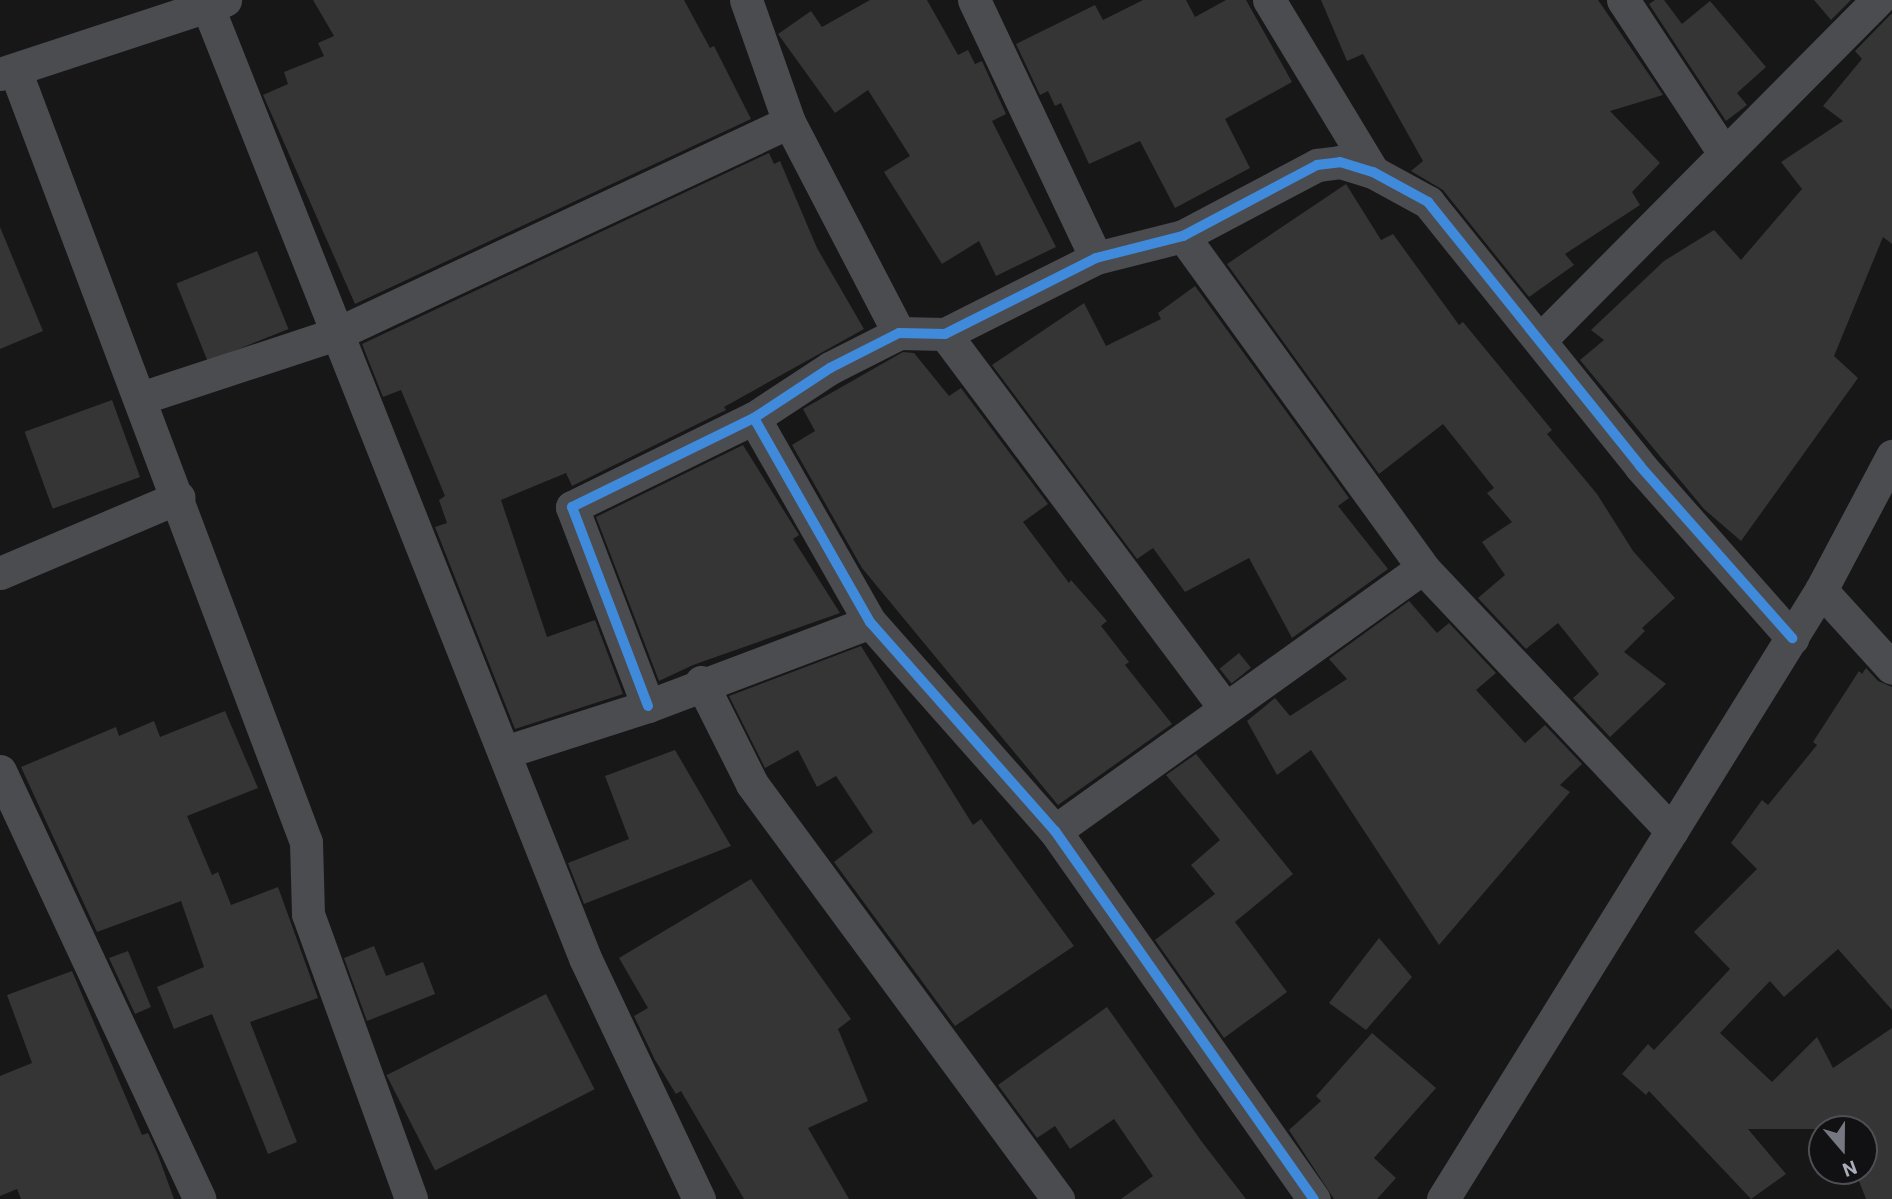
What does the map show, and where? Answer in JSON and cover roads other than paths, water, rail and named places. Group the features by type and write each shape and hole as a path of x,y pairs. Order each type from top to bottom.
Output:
{"street":[{"path":"746,0 789,122 898,334"},
{"path":"974,0 1096,258"},
{"path":"1269,0 1373,172"},
{"path":"1623,0 1724,153"},
{"path":"1540,340 1878,0"},
{"path":"411,1199 308,914 306,842 180,497 8,72 212,3 336,334 585,958 699,1199"},
{"path":"141,398 336,334 789,122"},
{"path":"648,706 572,507 754,418 830,368 898,334 945,334 1096,258 1183,236 1317,165 1340,162 1373,172 1428,202 1640,466 1791,638"},
{"path":"1183,236 1423,568 1672,831"},
{"path":"945,334 1224,707"},
{"path":"754,418 870,622 1055,831 1314,1199"},
{"path":"1443,1199 1821,590 1892,456"},
{"path":"0,573 180,497"},
{"path":"1055,831 1224,707 1423,568"},
{"path":"1821,590 1892,668"},
{"path":"505,752 648,706 701,682 870,622"},
{"path":"701,682 752,784 1058,1199"},
{"path":"0,771 200,1199"}]}
